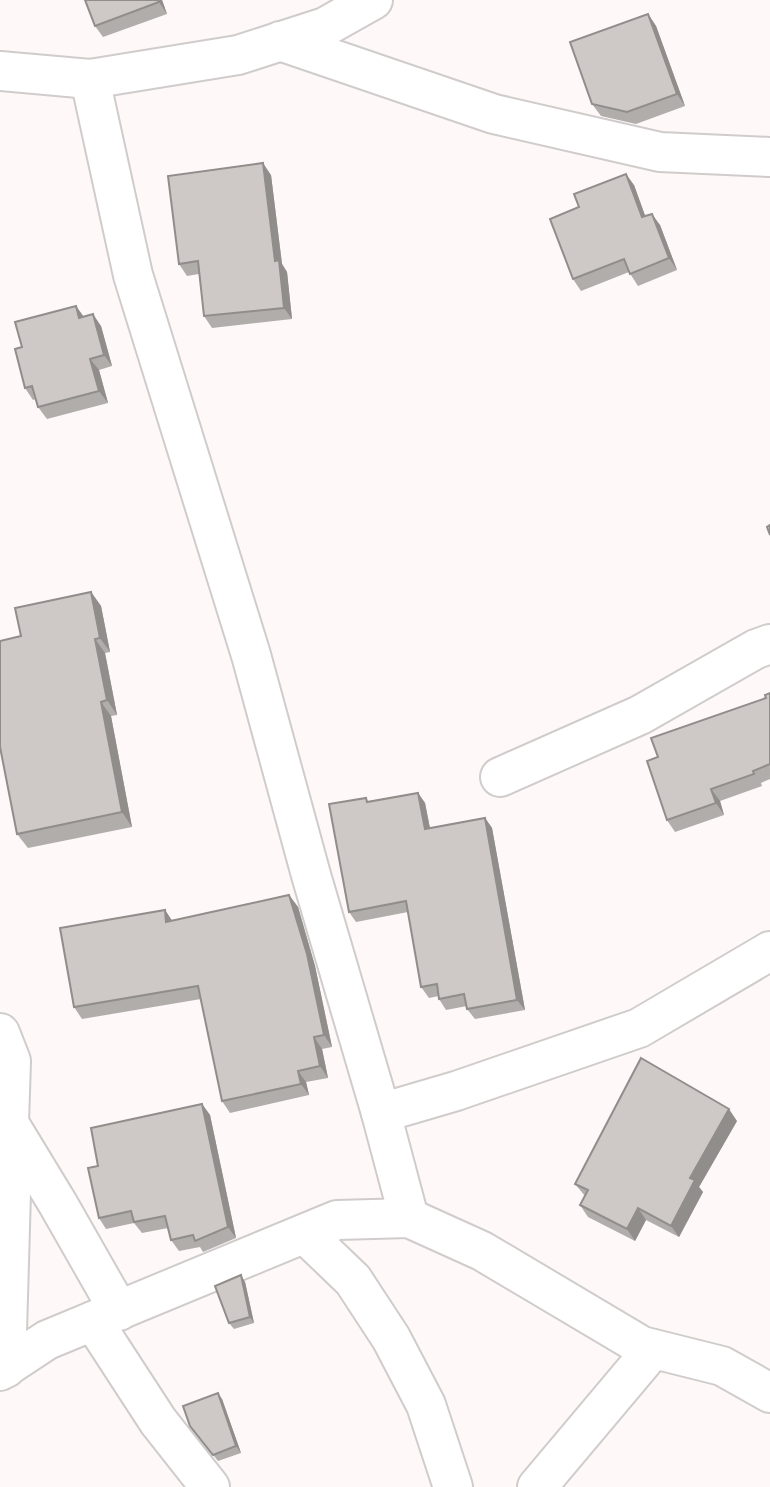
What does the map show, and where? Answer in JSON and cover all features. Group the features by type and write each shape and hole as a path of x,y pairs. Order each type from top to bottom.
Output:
{"street":[{"path":"0,71 90,79 239,55 325,27 373,0"},
{"path":"279,41 494,114 660,152 770,157"},
{"path":"90,79 133,275 251,654 409,1218"},
{"path":"500,777 640,715 756,649 770,644"},
{"path":"381,1113 456,1091 639,1028 770,951"},
{"path":"0,1033 11,1061 11,1192 3,1369"},
{"path":"9,1123 58,1204 106,1316 158,1421 210,1487"},
{"path":"3,1369 47,1340 337,1220 409,1218 482,1251 642,1346 722,1366 770,1393"},
{"path":"305,1234 353,1280 391,1338 426,1405 453,1487"},
{"path":"537,1487 653,1349"}],"building":[{"path":"85,0 158,0 159,2 95,26"},
{"path":"648,14 677,94 627,112 592,104 570,42"},
{"path":"263,163 275,261 279,260 284,308 204,316 198,261 179,264 168,176"},
{"path":"626,174 642,217 652,214 669,258 630,274 624,259 573,279 550,219 579,207 574,194"},
{"path":"76,306 79,318 93,314 104,355 90,359 99,391 38,407 32,386 25,388 15,349 22,347 15,322"},
{"path":"91,592 100,638 95,639 107,700 101,702 122,812 17,834 0,747 0,641 21,636 15,608"},
{"path":"770,693 770,764 753,771 754,774 711,789 716,803 667,820 647,761 658,757 651,738 766,698 765,695"},
{"path":"418,793 425,829 485,818 517,1000 467,1009 464,994 439,999 437,984 421,987 406,901 349,912 329,804 366,798 367,802"},
{"path":"289,895 307,954 324,1035 314,1037 320,1066 298,1071 301,1084 222,1101 198,986 74,1007 60,928 165,910 166,922"},
{"path":"641,1058 729,1109 690,1178 695,1180 671,1226 638,1208 627,1229 580,1205 588,1190 575,1184"},
{"path":"202,1104 228,1227 195,1241 193,1235 171,1240 165,1216 134,1222 131,1211 99,1218 88,1168 98,1166 91,1128"},
{"path":"241,1275 250,1317 229,1323 215,1286"},
{"path":"218,1393 236,1446 213,1455 190,1426 183,1406"}]}
